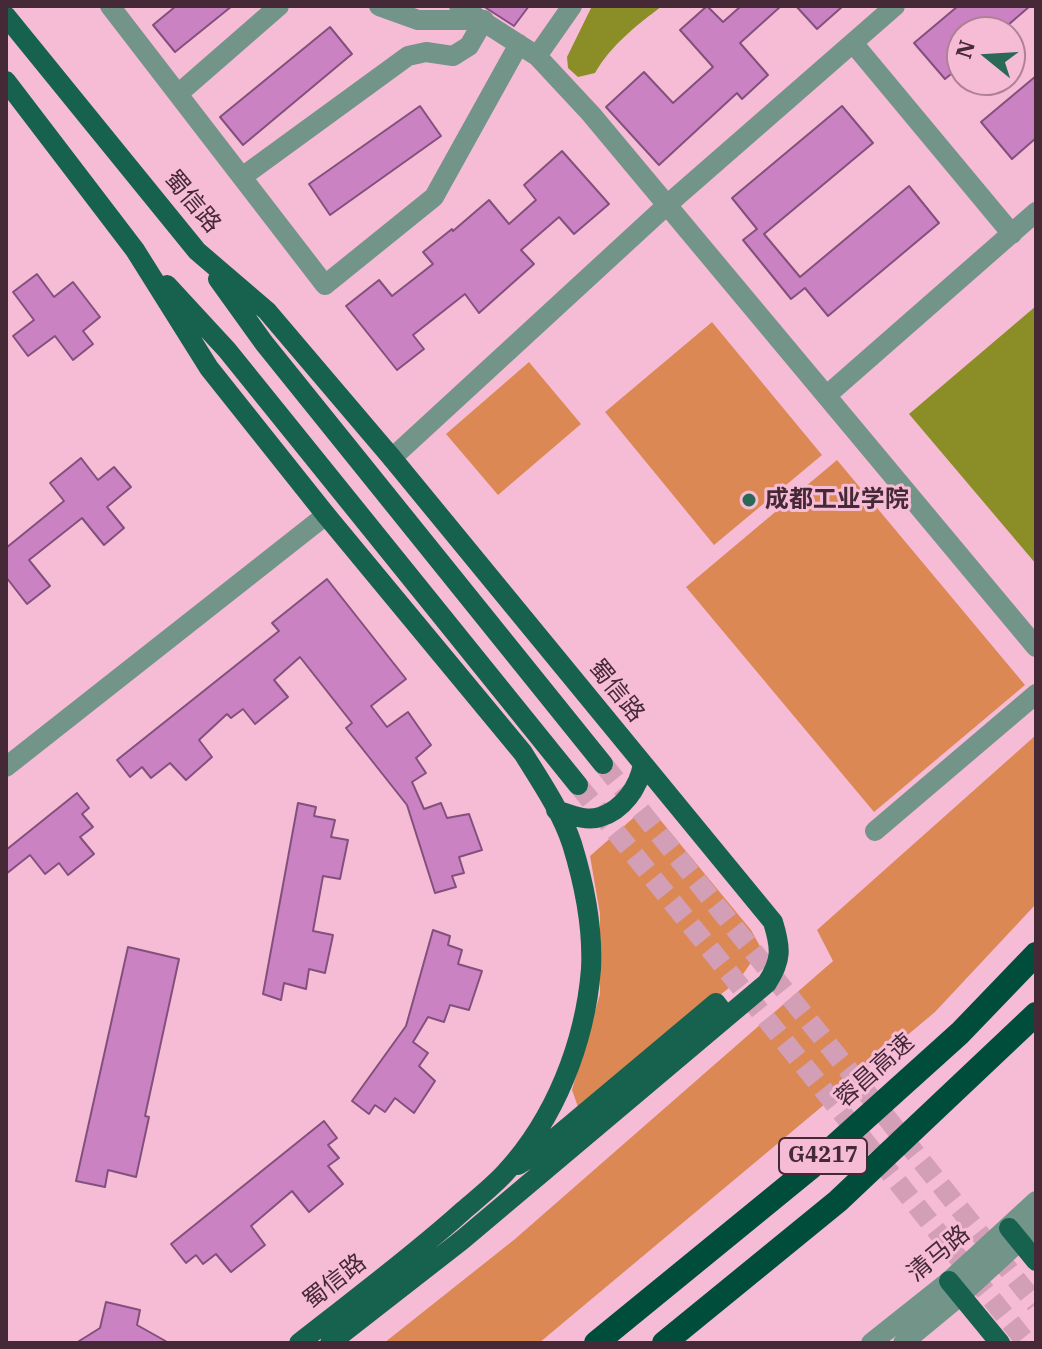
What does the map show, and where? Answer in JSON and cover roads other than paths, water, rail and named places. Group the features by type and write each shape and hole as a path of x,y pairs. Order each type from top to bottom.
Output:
{"highway":[{"name":"蓉昌高速","path":"596,1343 809,1169 960,1033 1036,954"},
{"name":"G4217","path":"664,1343 838,1201 1036,1014"}],"main road":[{"name":"蜀信路","path":"6,16 197,251 267,311 392,458 773,922 778,938 778,967 767,983 462,1240 330,1343"},
{"name":"蜀信路","path":"6,81 135,250 209,368 523,753 571,842 588,911 591,969 576,1049 566,1077 539,1127 506,1173 430,1241 299,1343"},
{"path":"135,250 227,350 578,785"},
{"path":"197,251 264,343 603,764"},
{"path":"556,810 579,817 598,818 617,809 637,784 643,764"},
{"path":"506,1173 536,1154 716,1003 726,1016"},
{"path":"1015,1234 1036,1261"},
{"path":"955,1288 1000,1343"}],"street":[{"path":"178,94 279,6"},
{"path":"379,6 418,20 484,20"},
{"path":"459,6 537,56 591,114 1036,647"},
{"path":"537,56 572,6"},
{"path":"392,458 667,205 895,6"},
{"path":"118,9 178,94 325,285 434,197 519,44"},
{"path":"242,177 408,56 426,52 453,56 469,46 484,20"},
{"path":"853,43 1012,234"},
{"path":"826,396 1036,212"},
{"path":"6,767 326,515"},
{"path":"875,831 1036,694"},
{"name":"清马路","path":"903,1343 955,1288 1015,1234 1036,1201"},
{"name":"清马路","path":"1015,1234 1036,1226"},
{"name":"清马路","path":"871,1343 955,1288"}],"tunnel":[{"path":"603,764 1036,1304"},
{"path":"578,785 1027,1343"}],"place":[{"name":"成都工业学院","path":"749,500"}]}
